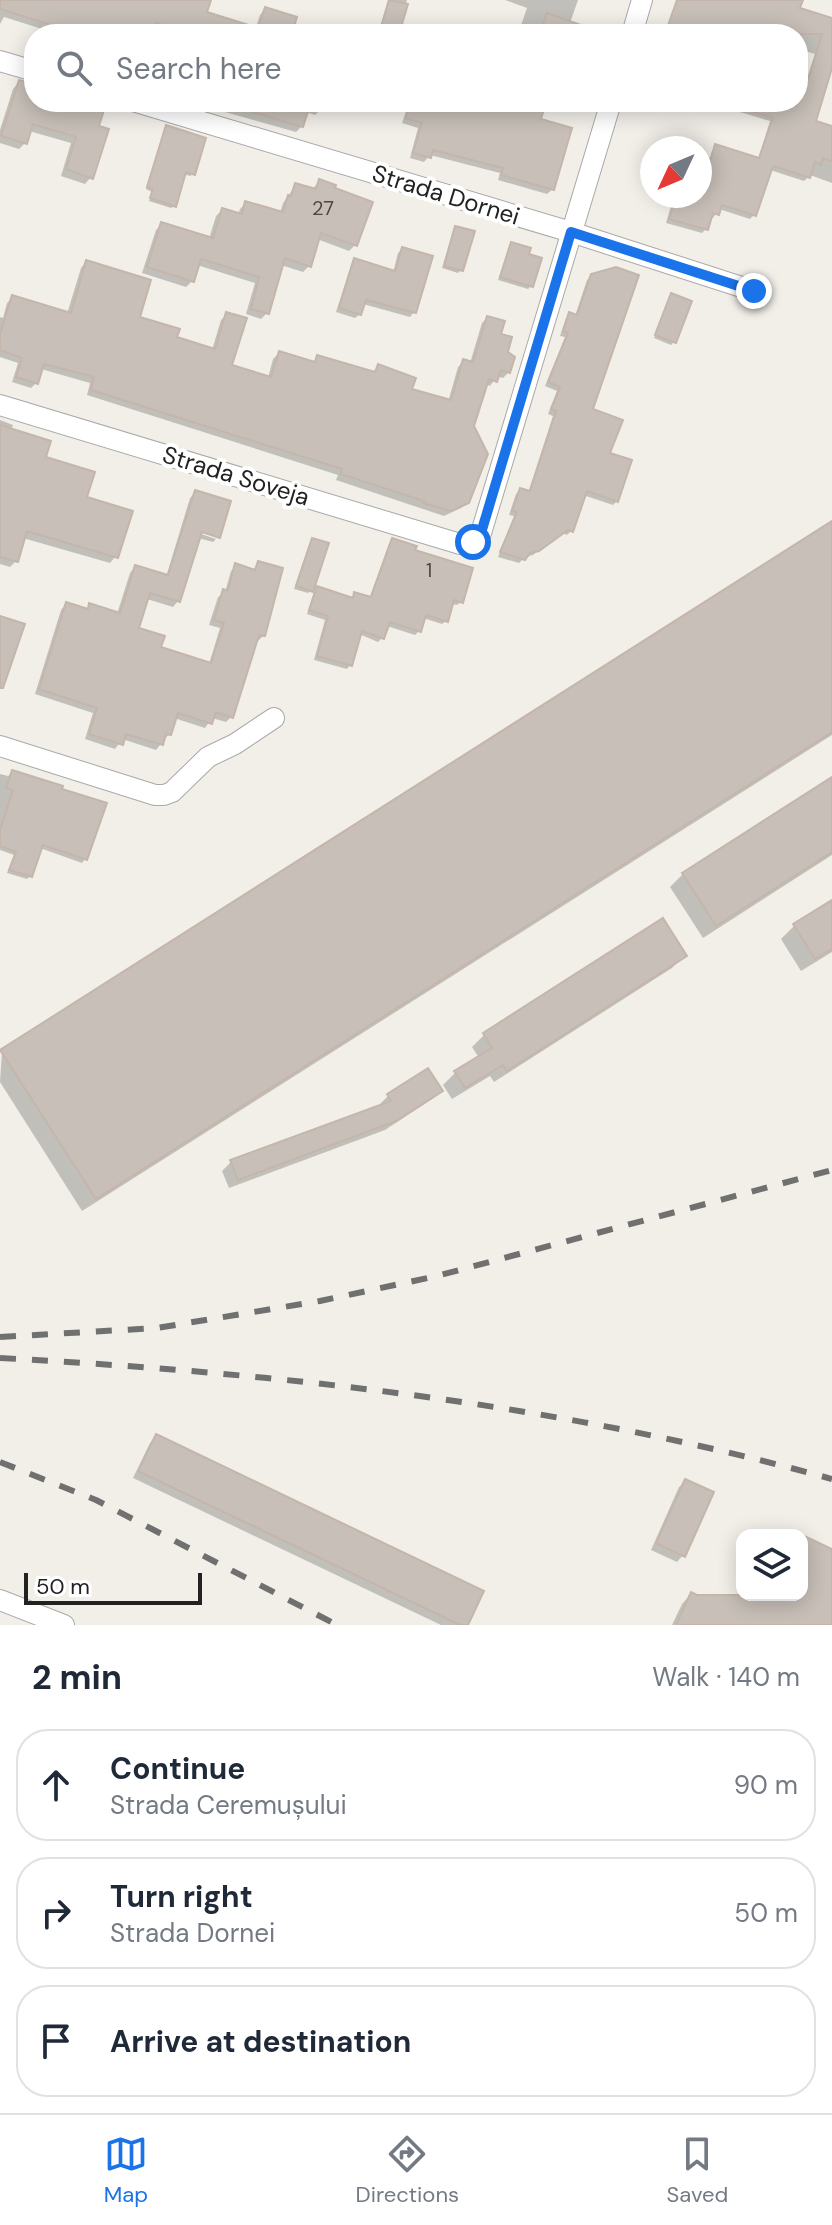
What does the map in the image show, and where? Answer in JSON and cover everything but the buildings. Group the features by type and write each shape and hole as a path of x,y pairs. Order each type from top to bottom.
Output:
{"street":[{"path":"635,24 642,0"},
{"path":"0,61 24,68"},
{"name":"Strada Dornei","path":"169,112 571,232 754,291"},
{"path":"571,232 608,112"},
{"name":"Strada Soveja","path":"0,405 460,544 473,542 481,533 571,232"},
{"path":"0,746 155,795 164,795 172,792 208,757 235,744 274,718"},
{"path":"0,1600 64,1625"}],"railway":[{"path":"0,1337 157,1328 320,1301 437,1276 832,1170"},
{"path":"0,1358 210,1373 419,1396 627,1431 832,1479"},
{"path":"0,1462 96,1500 337,1625"}],"route":[{"path":"473,542 481,533 571,232 754,291"}]}
